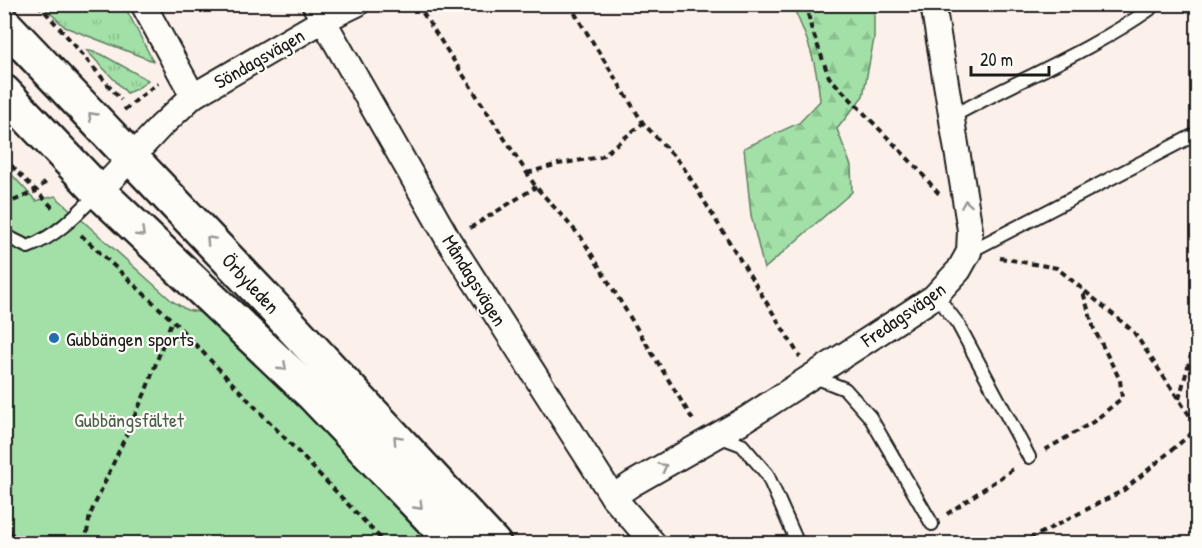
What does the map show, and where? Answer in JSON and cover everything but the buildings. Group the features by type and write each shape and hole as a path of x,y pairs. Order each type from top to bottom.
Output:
{"main road":[{"name":"Örbyleden","path":"4,24 494,543"},
{"name":"Örbyleden","path":"4,92 99,192 313,395 455,543"}],"street":[{"name":"Söndagsvägen","path":"143,4 193,96"},
{"name":"Söndagsvägen","path":"99,192 193,96 318,13 357,4"},
{"path":"933,4 968,214 969,252"},
{"name":"Måndagsvägen","path":"318,13 449,241 613,497 654,543"},
{"name":"Fredagsvägen","path":"613,497 718,435 934,297 959,270 969,252"}],"lane":[{"path":"953,116 1081,50 1130,23 1150,9"},
{"path":"969,252 1197,133"},
{"path":"4,235 28,247 46,241 99,192"},
{"path":"934,297 942,303 958,324 1029,458"},
{"path":"812,376 845,389 870,417 932,524"},
{"path":"718,435 742,445 767,474 798,543"}],"path":[{"path":"38,4 127,108"},
{"path":"417,4 536,187 581,237 692,419 718,435"},
{"path":"569,4 643,123 682,165 812,376"},
{"path":"806,4 811,27 830,77 917,168 946,203 968,214"},
{"path":"527,173 558,164 601,157 643,123"},
{"path":"4,158 67,223 172,320 387,543"},
{"path":"449,241 536,187"},
{"path":"4,205 36,191"},
{"path":"969,252 1057,268 1133,331 1197,428 1124,490 1020,543"},
{"path":"905,543 1029,458 1063,441 1093,422 1122,398 1120,380 1094,329 1082,289"},
{"path":"85,543 90,515 145,393 172,320"},
{"path":"1179,399 1197,330"},
{"path":"4,524 19,543"}],"green space":[{"path":"42,5 124,5 153,61 65,27"},
{"path":"792,5 874,5 874,39 863,96 837,129 851,166 852,192 764,269 751,215 744,148 799,123 820,101 811,51"},
{"path":"86,50 101,54 148,80 127,93"},
{"name":"Gubbängsfältet","path":"4,166 36,201 55,196 172,301 187,310 204,313 287,392 433,543 5,543"}],"place":[{"name":"Gubbängen sports","path":"54,338"}]}
